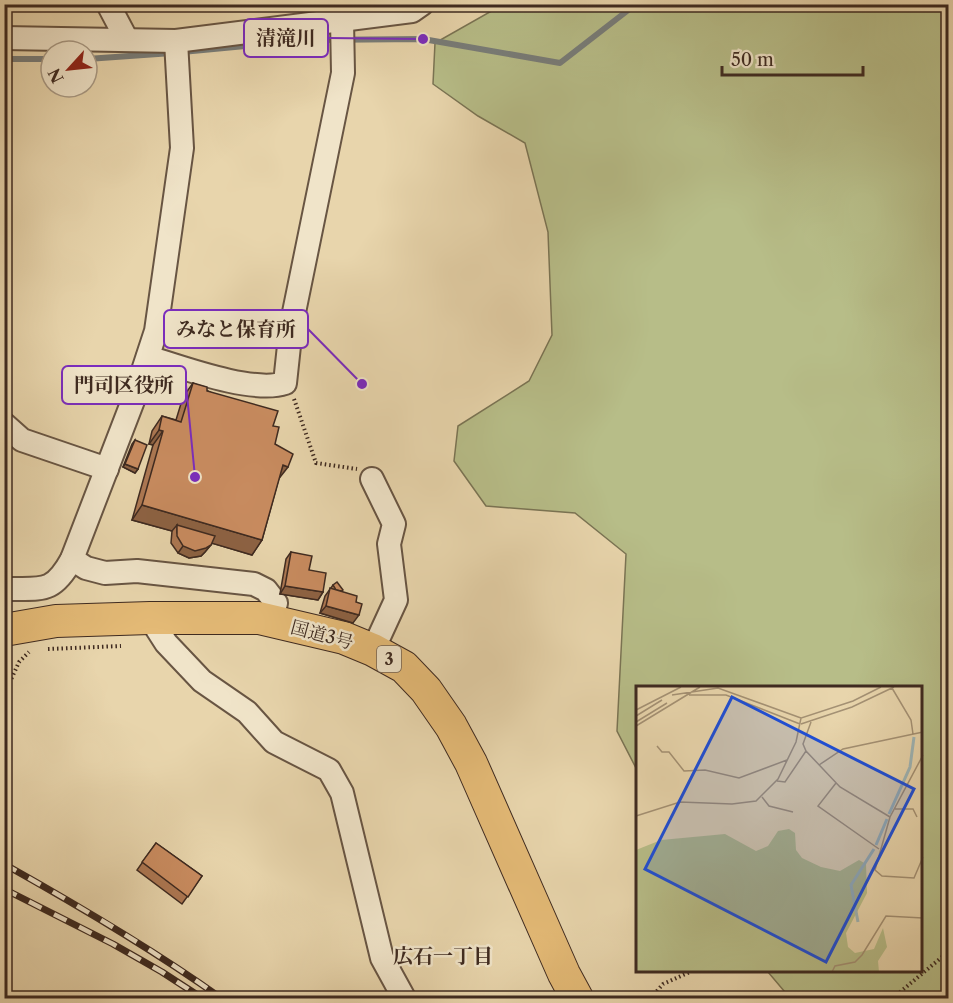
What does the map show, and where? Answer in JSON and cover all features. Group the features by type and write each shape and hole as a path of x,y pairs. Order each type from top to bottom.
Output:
{"highway":[{"name":"国道3号","path":"4,630 56,621 157,628 259,618 344,638 373,650 404,668 426,690 451,726 471,763 559,964 577,999"}],"street":[{"path":"108,4 127,40"},
{"path":"4,38 176,41 412,11 422,4"},
{"path":"148,357 222,380 274,386 285,383 291,327 344,74 342,20"},
{"path":"4,589 42,588 57,582 62,576 72,559 148,357 156,331 182,148 176,41"},
{"path":"4,424 22,441 107,469"},
{"path":"372,479 394,524 389,544 396,600 373,650"},
{"path":"72,559 86,568 105,573 137,572 254,584 266,590 276,603 271,621"},
{"path":"157,628 202,681 248,712 274,742 329,770 342,793 382,958 404,999"}],"path":[{"path":"285,383 292,393 316,463 364,470 372,479"},
{"path":"6,717 4,695 19,662 27,652 144,645 157,628"},
{"path":"893,999 948,952"},
{"path":"651,999 663,984 688,973"}],"green space":[{"path":"502,5 948,5 948,998 790,998 769,973 923,973 923,686 636,686 636,768 617,731 626,554 575,513 486,506 454,461 458,426 529,381 552,335 548,232 525,143 478,116 433,84 435,43"}],"building":[{"path":"193,383 207,387 207,391 278,411 273,426 279,427 275,444 293,454 288,467 283,465 262,540 142,505 163,431 159,430 162,416 181,422"},
{"path":"135,440 147,445 138,469 125,464"},
{"path":"177,525 215,536 211,545 195,551 183,546 177,536"},
{"path":"291,552 312,556 309,570 326,573 323,592 285,586"},
{"path":"337,582 342,591 336,590 333,585"},
{"path":"330,588 357,596 356,602 362,604 359,615 326,606"},
{"path":"156,843 202,876 188,897 142,862"}],"waterway":[{"path":"182,52 310,40 423,39 560,63 636,4"},
{"path":"99,58 172,53"},
{"path":"4,59 39,59"}],"railway":[{"path":"4,864 115,928 221,998"},
{"path":"4,889 113,944 202,998"}],"place":[{"name":"清滝川","path":"423,39"},
{"name":"みなと保育所","path":"362,384"},
{"name":"門司区役所","path":"195,477"}],"district":[{"name":"広石一丁目","path":"443,956"}]}
